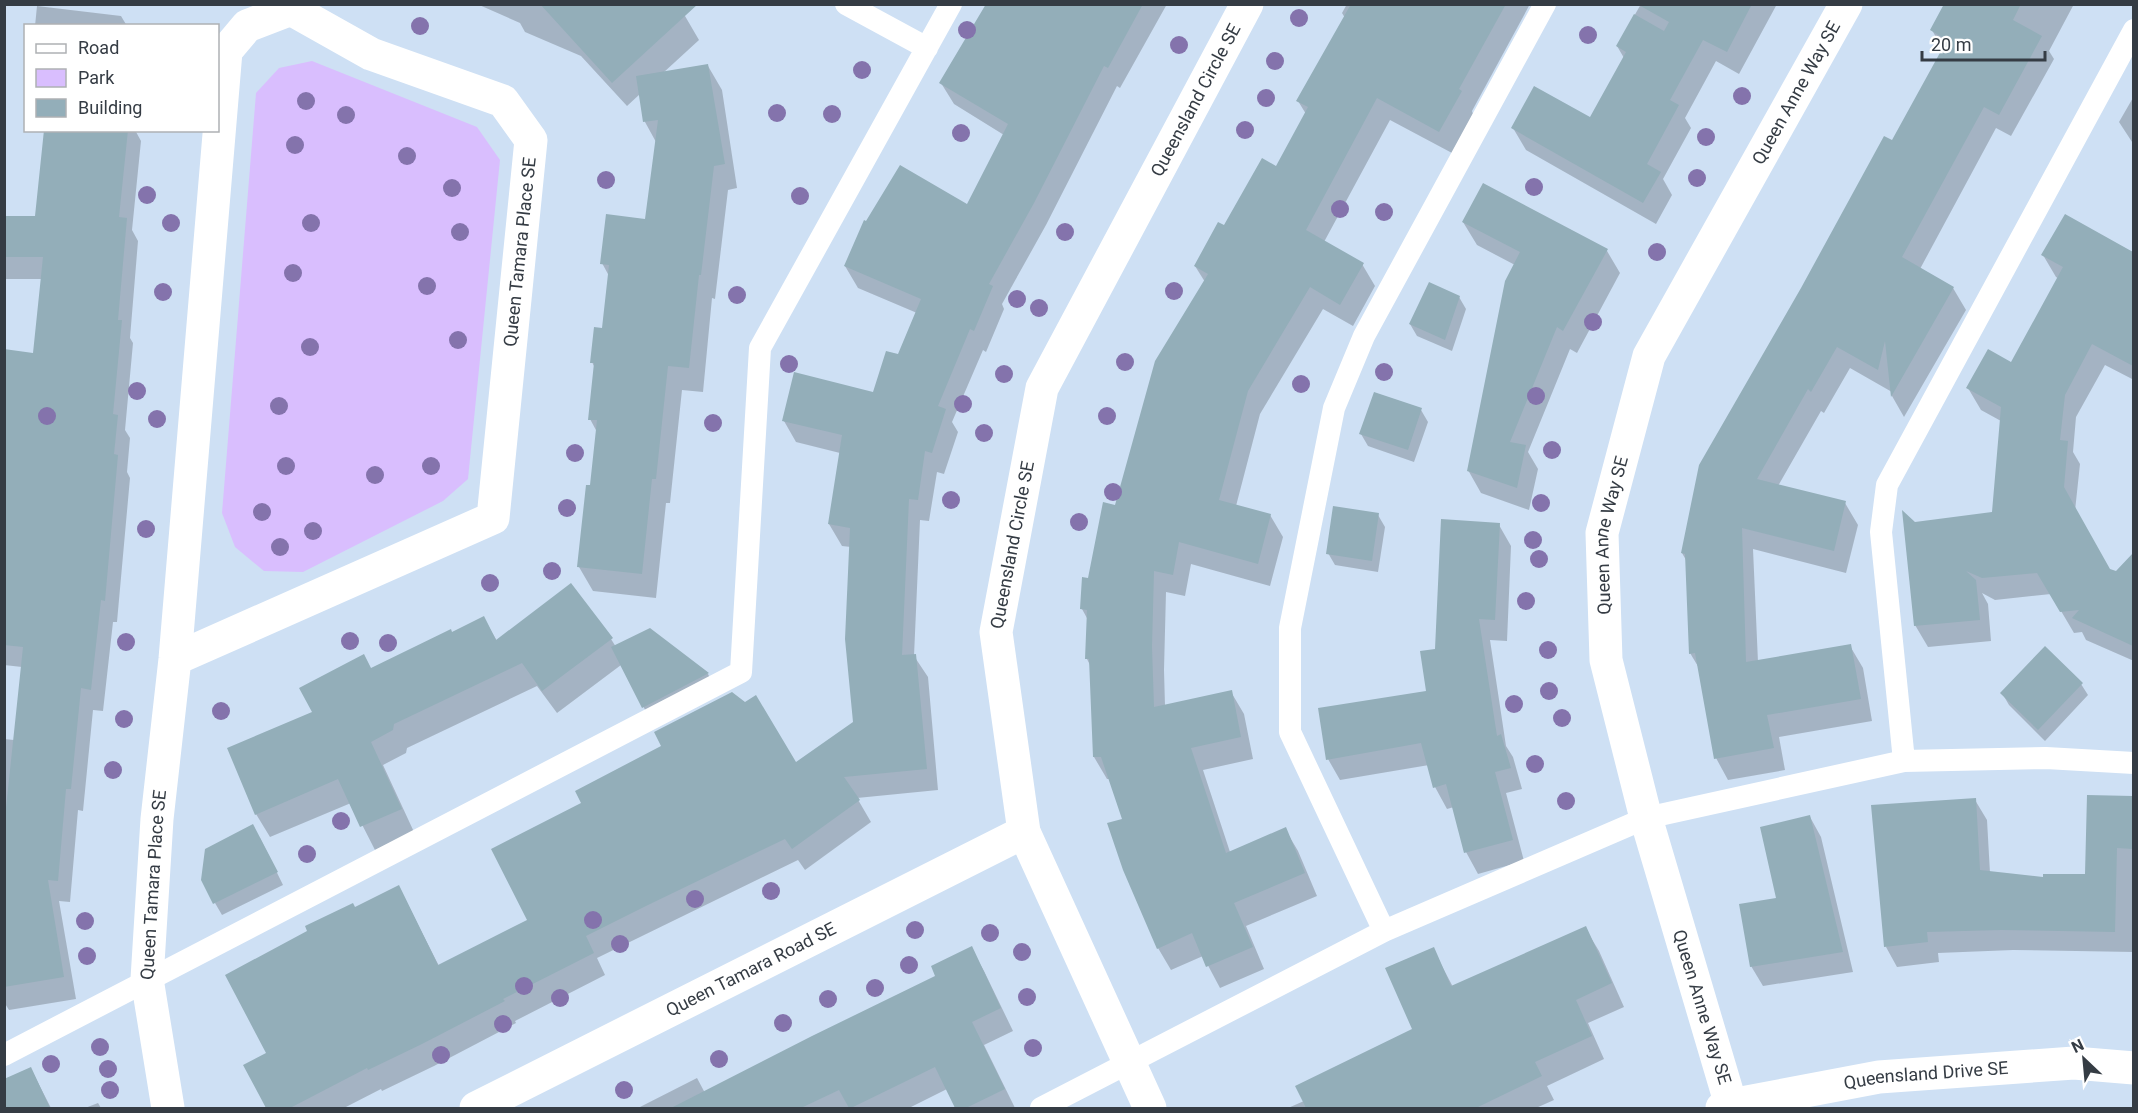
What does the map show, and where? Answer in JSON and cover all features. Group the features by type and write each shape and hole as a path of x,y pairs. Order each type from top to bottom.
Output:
{"street":[{"name":"Queensland Circle SE","path":"1150,1108 1024,832 996,632 1042,388 1247,4"},
{"name":"Queen Anne Way SE","path":"1726,1107 1646,818 1606,660 1602,533 1649,356 1846,4"},
{"name":"Queen Tamara Place SE","path":"168,1108 147,979 157,819 175,659 226,51 247,26 291,9 371,54 503,100 531,140 493,518 175,659"},
{"name":"Queen Tamara Road SE","path":"476,1108 1024,832"},
{"name":"Queensland Drive SE","path":"1726,1107 1879,1077 2074,1063 2133,1068"}],"lane":[{"path":"846,4 927,48"},
{"path":"4,1055 741,672 760,348 951,4"},
{"path":"1384,931 1290,732 1290,628 1334,408 1364,336 1545,4"},
{"path":"1904,760 1881,532 1887,485 2133,30"},
{"path":"1041,1108 1384,931 1646,818 1904,760 2046,758 2133,764"}],"green space":[{"path":"312,61 477,127 500,160 468,479 443,501 303,572 264,571 235,547 222,513 256,93 279,68"}],"building":[{"path":"540,4 698,4 612,83"},
{"path":"986,4 1143,4 1108,68 1104,66 1034,203 989,284 993,286 974,331 970,329 938,406 946,409 932,453 925,451 918,500 909,499 902,655 916,654 927,769 844,777 860,800 792,849 785,839 648,905 586,936 594,953 503,999 505,1001 290,1108 266,1108 243,1065 266,1053 225,975 307,931 305,926 353,903 355,907 399,885 438,965 527,920 491,849 581,803 575,791 661,746 654,732 732,692 745,702 756,695 796,762 853,722 845,639 850,528 828,524 842,435 782,421 794,372 873,392 886,351 898,354 921,299 844,266 864,220 866,221 900,165 967,204 1008,124 939,83"},
{"path":"1351,4 1506,4 1459,89 1462,91 1439,132 1377,98 1306,230 1364,263 1340,305 1310,287 1248,391 1219,500 1271,514 1258,564 1179,542 1173,575 1154,571 1152,647 1154,707 1232,690 1241,737 1191,748 1226,853 1286,827 1305,873 1234,903 1253,947 1206,967 1192,933 1157,949 1123,870 1107,823 1122,819 1101,757 1093,757 1089,659 1085,659 1087,610 1080,609 1082,577 1088,578 1103,502 1115,505 1155,361 1208,274 1194,266 1218,222 1224,225 1262,158 1276,166 1308,107 1296,101"},
{"path":"1637,4 1752,4 1727,52 1703,40 1670,100 1679,105 1647,164 1661,172 1643,203 1511,128 1534,86 1590,117 1626,52 1616,46 1634,14 1664,31 1669,22"},
{"path":"1944,4 2021,4 2013,20 2042,36 1999,115 1984,107 1902,257 1954,287 1891,397 1885,341 1878,370 1837,347 1811,392 1808,389 1757,479 1846,501 1834,551 1742,528 1746,662 1851,644 1861,699 1767,715 1774,748 1714,759 1695,653 1689,654 1685,554 1681,553 1699,465 1801,288 1884,136 1892,140 1947,40 1930,30"},
{"path":"708,64 725,164 714,166 689,368 668,366 656,479 652,479 642,574 577,567 586,485 590,485 597,420 588,420 594,363 590,363 594,327 602,328 609,265 600,264 606,214 645,219 658,120 643,122 636,76"},
{"path":"44,132 128,132 119,217 127,218 118,320 122,320 113,414 118,415 114,454 118,455 105,601 101,600 91,690 81,688 71,789 66,789 58,881 48,880 64,977 4,987 4,808 6,808 23,647 4,645 4,349 33,353 43,257 4,257 4,216 35,216"},
{"path":"1483,183 1608,249 1563,331 1557,327 1510,442 1526,445 1517,488 1467,471 1505,281 1520,252 1462,222"},
{"path":"2065,214 2133,252 2133,366 2092,344 2065,395 2060,440 2068,441 2064,487 2110,569 2116,571 2133,553 2133,646 2072,618 2079,610 2060,612 2037,573 1982,578 1966,571 1976,580 1980,620 1914,626 1902,510 1915,522 1992,512 2001,407 1966,388 1988,349 2011,362 2063,267 2041,255"},
{"path":"1429,282 1460,296 1445,340 1409,324"},
{"path":"1374,392 1422,408 1408,450 1359,434"},
{"path":"1333,506 1379,513 1372,561 1326,554"},
{"path":"1441,519 1500,523 1495,620 1479,619 1497,736 1501,734 1511,768 1495,772 1513,840 1464,853 1446,784 1433,788 1421,743 1326,760 1318,708 1426,691 1420,651 1435,649"},
{"path":"571,583 613,638 542,691 522,663 394,724 393,730 371,742 402,809 360,827 338,779 255,815 227,748 312,712 299,688 364,654 371,668 451,629 452,632 484,616 496,640"},
{"path":"650,628 709,673 642,708 611,647"},
{"path":"2045,646 2083,683 2038,730 2000,693"},
{"path":"2087,795 2133,796 2133,849 2117,848 2115,932 2001,930 1927,932 1928,942 1884,947 1871,805 1976,798 1980,870 2043,877 2043,874 2085,874"},
{"path":"1810,815 1843,952 1750,967 1739,904 1776,898 1760,827"},
{"path":"253,824 278,872 213,904 201,880 205,849"},
{"path":"1586,926 1612,983 1576,1000 1592,1036 1535,1062 1542,1076 1476,1108 1306,1108 1295,1086 1412,1029 1385,968 1434,947 1451,986"},
{"path":"972,946 1001,1008 972,1022 1005,1089 966,1108 955,1108 935,1067 851,1108 839,1090 801,1108 671,1108 935,976 931,966"},
{"path":"31,1067 50,1108 4,1108 4,1079"}]}
